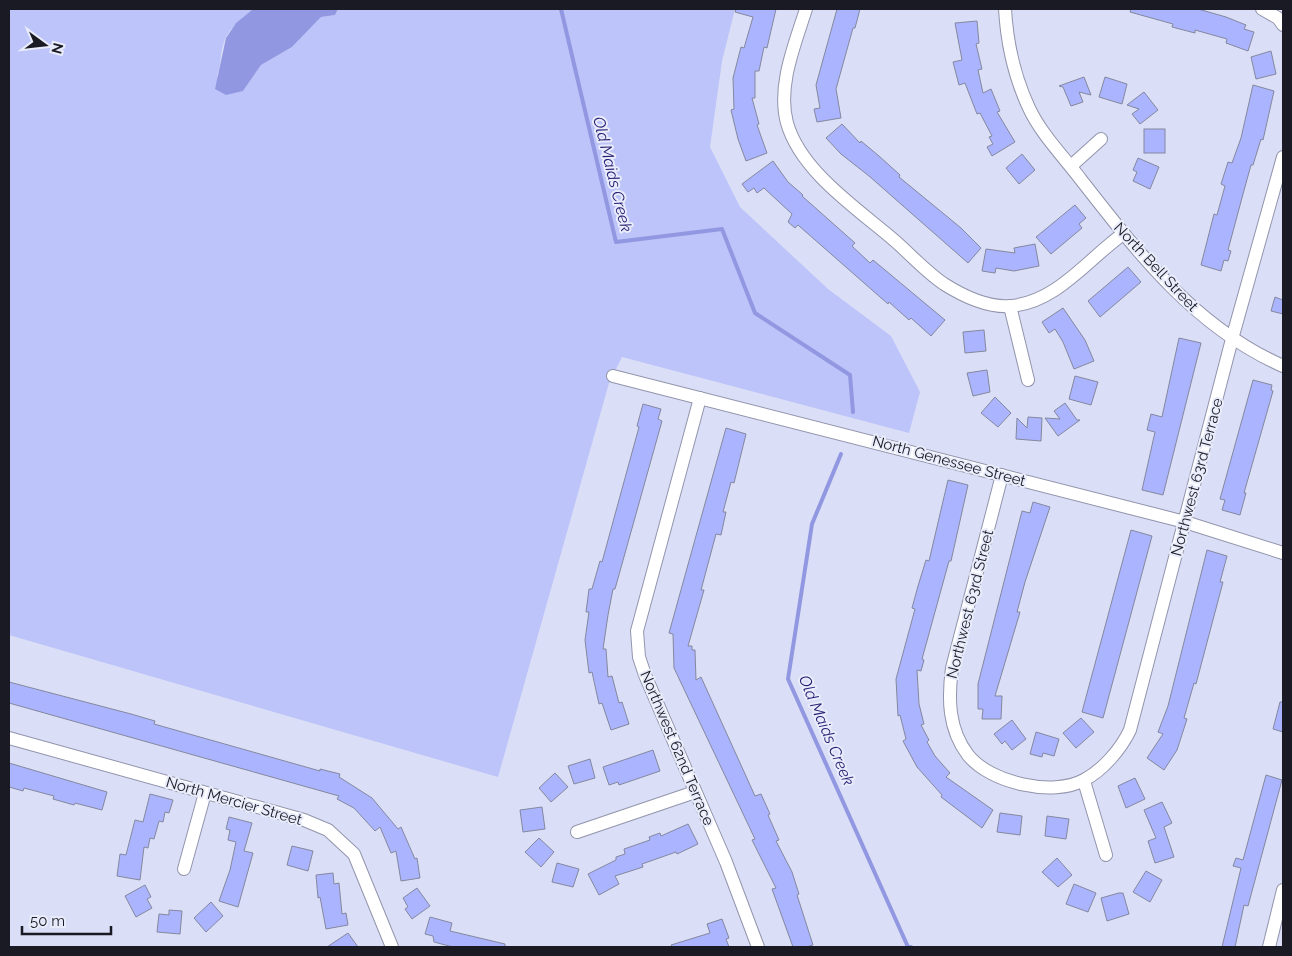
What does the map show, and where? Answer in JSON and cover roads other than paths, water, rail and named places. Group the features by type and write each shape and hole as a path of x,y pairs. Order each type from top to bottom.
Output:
{"street":[{"path":"806,9 791,58 784,95 787,122 796,146 819,175 943,283 990,305 1010,306 1041,298 1078,272 1123,234"},
{"name":"North Bell Street","path":"1005,9 1011,56 1028,106 1036,122 1123,234 1180,297 1232,339 1283,366"},
{"path":"1262,9 1278,18 1283,25"},
{"path":"1071,166 1101,139"},
{"name":"Northwest 63rd Terrace","path":"1084,781 1114,755 1130,730 1232,339 1283,157"},
{"path":"1010,306 1028,380"},
{"name":"North Genessee Street","path":"613,376 1185,522 1283,553"},
{"name":"Northwest 62nd Terrace","path":"700,398 638,631 639,657 645,675 726,862 758,947"},
{"name":"Northwest 63rd Street","path":"1002,475 952,668 948,699 954,727 968,756 991,775 1020,784 1052,788 1084,781"},
{"name":"North Mercier Street","path":"9,738 304,820 328,830 354,854 392,947"},
{"path":"1084,781 1106,855"},
{"path":"184,869 205,792"},
{"path":"577,832 695,792"},
{"path":"1275,942 1283,890"}],"waterway":[{"name":"Old Maids Creek","path":"561,9 616,242 722,229 755,313 850,375 853,412"},
{"name":"Old Maids Creek","path":"841,454 812,524 788,679 908,947 911,947"}]}
